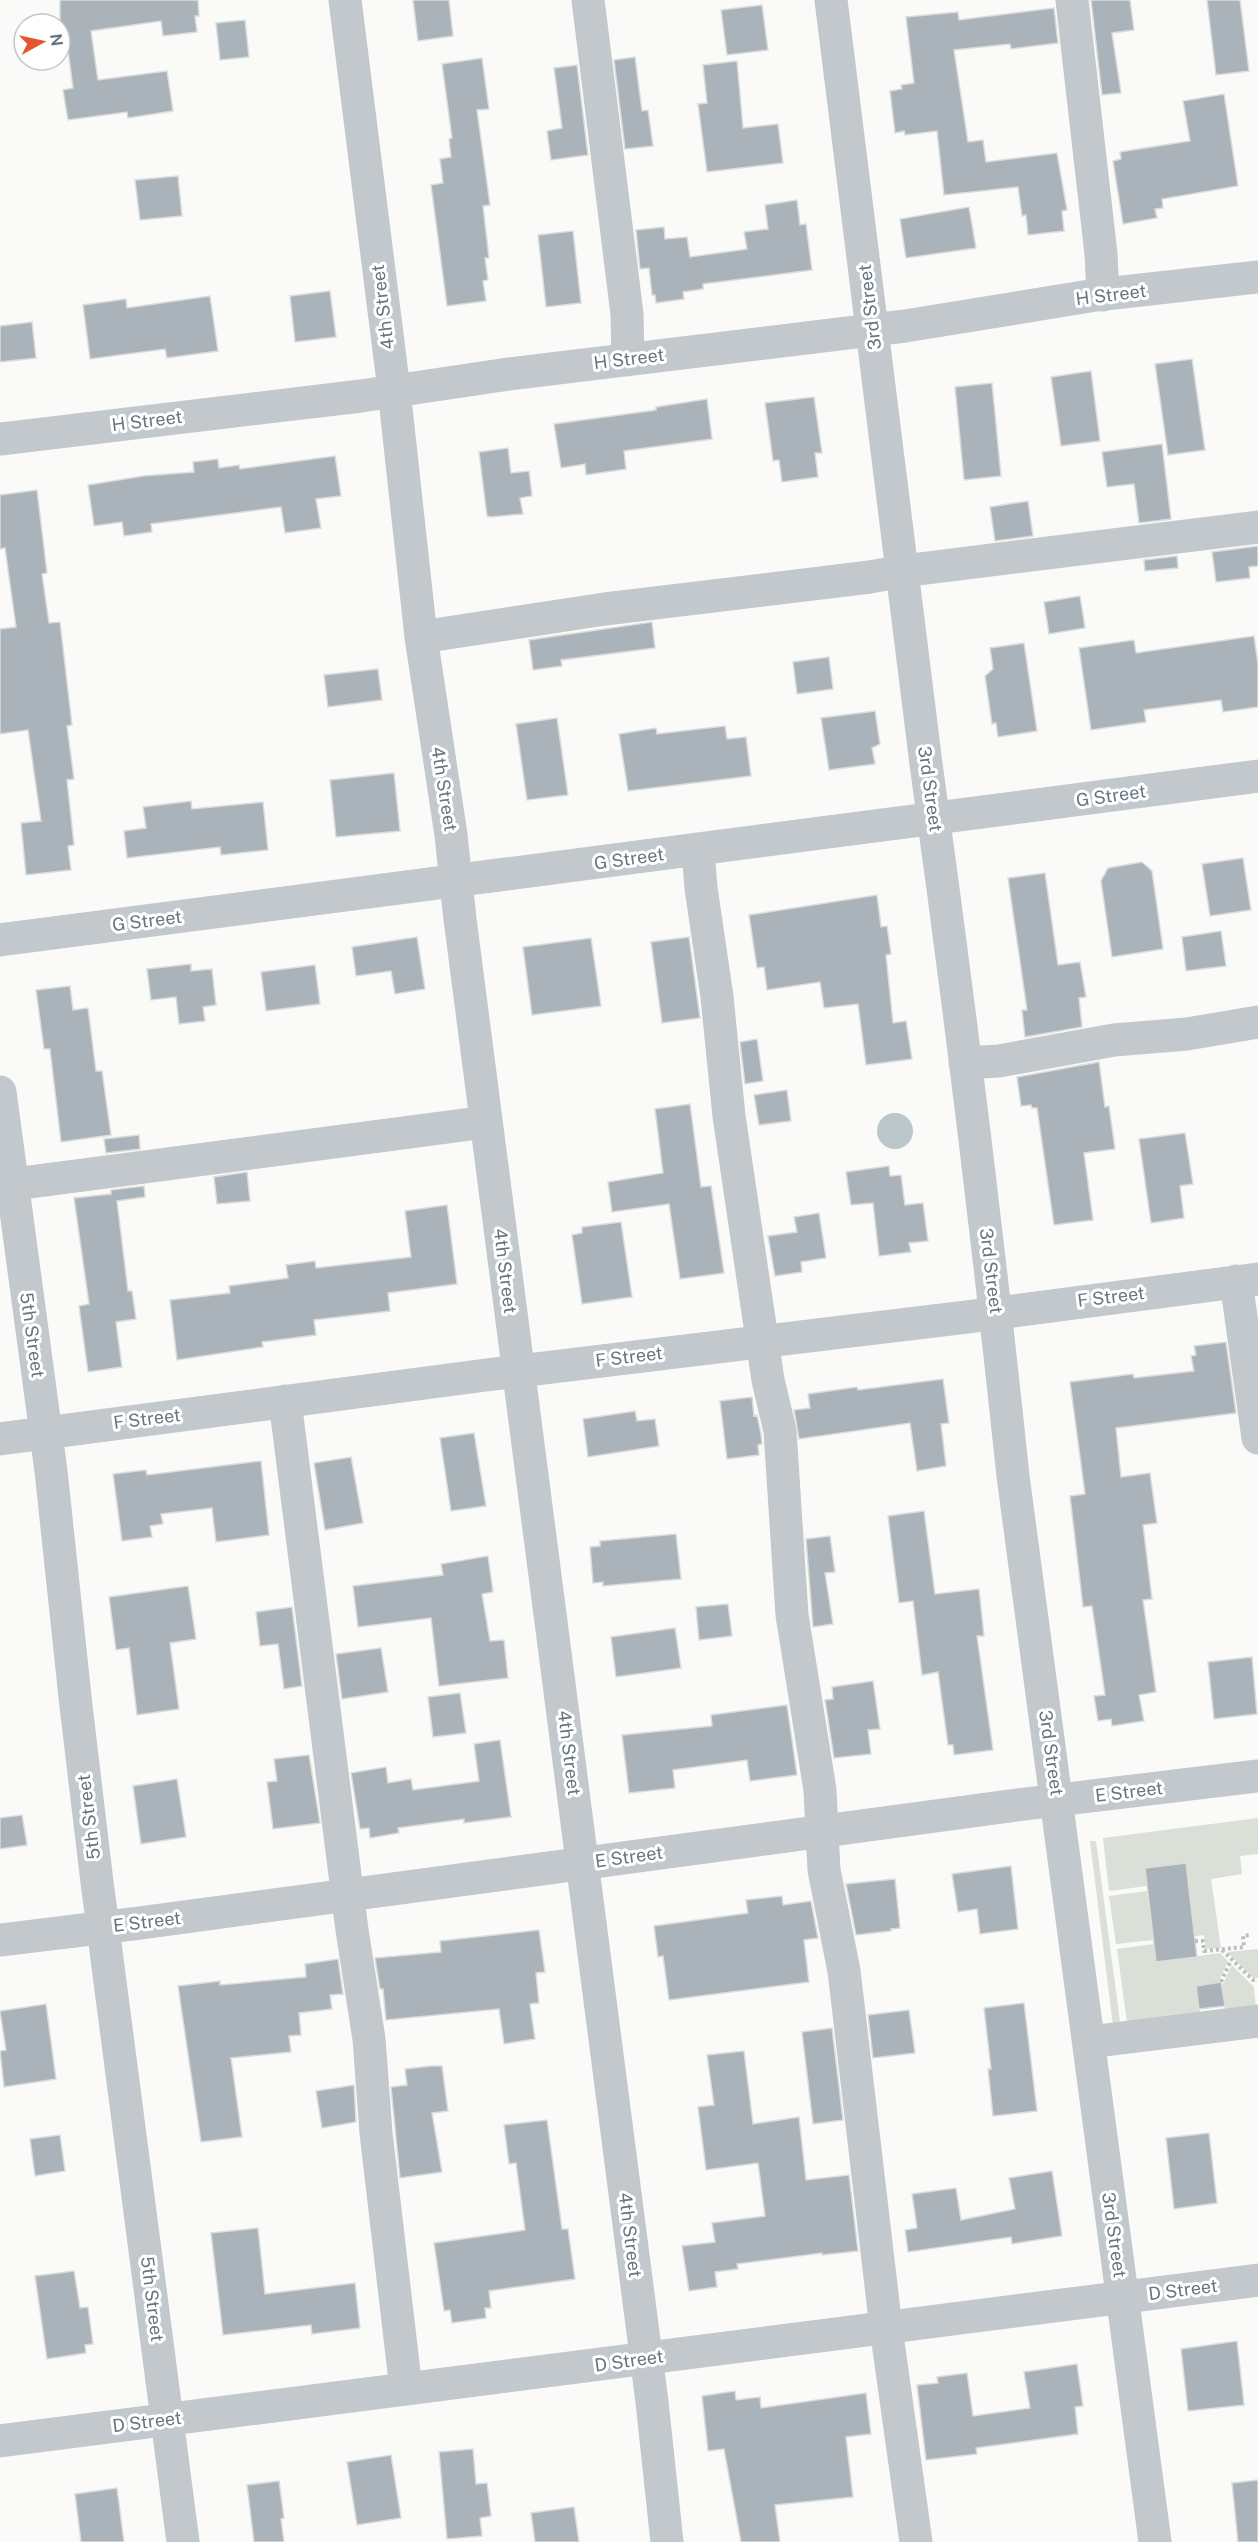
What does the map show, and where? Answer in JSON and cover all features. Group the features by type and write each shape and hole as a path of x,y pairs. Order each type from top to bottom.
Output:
{"street":[{"name":"4th Street","path":"345,0 394,390 421,637 451,835 646,2358 667,2542"},
{"path":"588,0 627,314 628,360"},
{"name":"3rd Street","path":"831,0 996,1312 1013,1476 1155,2542"},
{"path":"1072,0 1101,254 1103,295"},
{"name":"H Street","path":"0,439 873,330 1103,295 1258,278"},
{"path":"421,637 605,609 1258,527"},
{"name":"G Street","path":"0,940 1258,776"},
{"path":"698,850 700,888 717,997 724,1078 761,1341 780,1431 792,1615 820,1790 824,1870 844,1971 886,2328 916,2542"},
{"path":"965,1063 999,1061 1114,1040 1187,1034 1258,1022"},
{"name":"5th Street","path":"0,1092 6,1185 46,1432 103,1927 183,2542"},
{"path":"6,1185 486,1122"},
{"path":"1247,1280 1258,1438"},
{"name":"F Street","path":"0,1439 519,1371 1247,1280"},
{"path":"285,1401 348,1894 369,2039 376,2133 406,2389"},
{"name":"E Street","path":"0,1940 821,1831 1258,1776"},
{"path":"1089,2042 1258,2021"},
{"name":"D Street","path":"0,2441 1258,2280"}],"path":[{"path":"1195,1941 1203,1941 1204,1951 1222,1950 1244,1947 1242,1936 1250,1935"},
{"path":"1222,1950 1253,1980 1258,1980"},
{"path":"1221,1982 1231,1960"}],"shaded area":[{"path":"895,1113 908,1118 913,1131 908,1144 895,1149 882,1144 877,1131 882,1118"},
{"path":"1258,1818 1258,1854 1240,1856 1242,1874 1211,1879 1221,1948 1206,1949 1204,1935 1195,1936 1186,1864 1145,1868 1147,1886 1109,1891 1103,1838"},
{"path":"1090,1841 1096,1841 1121,2029 1113,2026"},
{"path":"1147,1891 1153,1940 1116,1944 1109,1896"},
{"path":"1154,1944 1157,1962 1220,1953 1228,1961 1218,1983 1196,1986 1200,2012 1225,2009 1222,1986 1232,1965 1254,1987 1256,2009 1128,2030 1117,1949"},
{"path":"1258,1949 1258,1978 1253,1978 1227,1952"}],"building":[{"path":"60,0 198,0 199,16 195,16 197,32 163,36 161,21 91,31 98,80 167,71 173,111 128,118 127,112 68,120 63,90 73,88 71,72 72,12 60,12"},
{"path":"413,0 449,0 453,36 418,41"},
{"path":"1091,0 1130,0 1134,30 1112,33 1121,93 1102,95"},
{"path":"1207,0 1240,0 1249,71 1216,75"},
{"path":"762,5 768,50 727,55 721,10"},
{"path":"1054,8 1058,43 1011,49 1010,44 954,50 968,142 983,140 986,162 1057,153 1067,210 1062,211 1064,231 1028,235 1026,215 1022,216 1018,187 944,195 937,131 905,135 904,131 895,133 890,91 902,89 901,85 914,83 906,17 958,12 959,20"},
{"path":"245,20 249,57 220,60 216,23"},
{"path":"635,57 642,111 648,110 653,146 625,149 614,60"},
{"path":"482,58 489,109 477,110 490,205 483,206 489,258 485,258 488,280 483,281 486,301 447,306 431,185 443,183 440,159 451,157 449,139 452,138 442,64"},
{"path":"737,61 743,128 778,124 783,163 707,172 698,104 707,103 703,65"},
{"path":"577,65 588,155 551,160 547,131 562,128 554,68"},
{"path":"1224,94 1238,186 1162,199 1163,208 1155,209 1157,218 1123,224 1113,161 1121,159 1120,152 1190,141 1183,101"},
{"path":"178,176 182,216 140,220 135,180"},
{"path":"797,200 800,225 806,224 812,270 703,284 703,289 683,292 684,299 656,303 655,295 652,295 649,268 640,269 636,230 664,227 665,239 687,237 690,257 747,249 744,232 768,229 765,205"},
{"path":"969,207 976,248 906,258 900,219"},
{"path":"573,231 581,303 546,307 538,235"},
{"path":"330,291 336,337 295,342 290,296"},
{"path":"210,296 218,351 167,358 165,349 90,359 83,305 126,299 127,308"},
{"path":"32,322 36,358 0,362 0,326"},
{"path":"1192,359 1205,450 1168,455 1155,364"},
{"path":"1091,371 1100,441 1061,446 1051,377"},
{"path":"992,383 1001,476 964,480 955,387"},
{"path":"814,397 822,453 815,453 818,477 782,482 779,460 773,461 765,403"},
{"path":"707,399 712,439 624,451 626,469 586,475 585,464 561,468 554,424 656,410 656,407"},
{"path":"1162,444 1171,519 1139,523 1134,484 1107,487 1102,452"},
{"path":"508,448 511,473 529,471 532,496 520,498 523,514 490,517 487,516 479,452"},
{"path":"335,456 341,496 316,499 321,528 285,533 281,507 151,524 152,532 124,536 122,522 94,526 88,485 143,476 194,472 193,462 218,459 219,468 239,465 240,469"},
{"path":"37,490 47,573 42,574 49,623 60,622 72,725 67,726 74,779 67,780 74,845 68,846 71,870 26,875 21,823 41,821 28,730 0,734 0,629 16,627 5,548 0,549 0,495"},
{"path":"1028,501 1033,536 995,541 990,507"},
{"path":"1258,546 1258,566 1249,567 1250,578 1216,582 1212,552"},
{"path":"1177,556 1178,568 1145,571 1144,560"},
{"path":"1080,596 1085,628 1049,634 1044,602"},
{"path":"652,622 655,648 561,660 562,666 533,670 529,640"},
{"path":"1254,636 1258,664 1258,707 1223,712 1221,700 1144,710 1146,722 1091,730 1079,648 1134,640 1136,653"},
{"path":"1024,643 1037,731 998,737 996,723 992,724 985,676 993,669 990,648"},
{"path":"829,657 833,689 797,694 793,662"},
{"path":"378,669 382,700 328,707 324,675"},
{"path":"875,711 880,744 872,748 875,764 829,770 821,718"},
{"path":"557,718 568,795 527,800 516,724"},
{"path":"725,726 727,739 746,737 751,776 628,791 619,734 656,728 657,734"},
{"path":"394,773 400,831 336,837 330,780"},
{"path":"191,801 192,809 263,802 268,850 221,855 220,847 127,858 124,831 146,828 143,807"},
{"path":"1243,858 1251,910 1210,916 1202,864"},
{"path":"1142,862 1152,871 1163,949 1112,957 1101,881 1108,868"},
{"path":"1045,873 1058,965 1080,962 1086,997 1079,998 1082,1027 1025,1037 1022,1010 1027,1010 1008,878"},
{"path":"877,895 881,927 887,926 891,954 886,955 893,1023 906,1021 912,1059 866,1065 858,1004 824,1008 820,982 767,990 764,967 757,968 749,915"},
{"path":"1221,931 1226,966 1186,971 1182,937"},
{"path":"417,937 425,989 395,994 391,971 356,976 352,947"},
{"path":"689,937 700,1018 662,1023 651,942"},
{"path":"591,938 601,1006 532,1015 523,947"},
{"path":"191,964 191,971 212,969 216,1005 203,1007 205,1021 179,1024 176,997 151,1000 147,969"},
{"path":"315,965 320,1004 266,1011 261,972"},
{"path":"70,986 73,1010 88,1008 96,1071 102,1071 111,1135 61,1142 50,1049 44,1049 36,990"},
{"path":"757,1039 763,1081 745,1084 740,1042"},
{"path":"1099,1062 1105,1107 1109,1106 1115,1149 1084,1153 1093,1220 1054,1225 1037,1108 1032,1108 1031,1105 1021,1106 1017,1077"},
{"path":"787,1090 791,1121 759,1125 754,1095"},
{"path":"690,1104 701,1187 711,1186 724,1273 680,1279 669,1204 612,1212 608,1182 663,1173 655,1109"},
{"path":"1185,1133 1193,1184 1180,1186 1184,1218 1151,1223 1139,1139"},
{"path":"139,1135 140,1149 106,1153 104,1139"},
{"path":"889,1166 890,1176 901,1175 905,1205 923,1203 928,1241 909,1243 911,1252 879,1256 873,1203 851,1205 846,1172"},
{"path":"247,1172 250,1201 217,1204 214,1177"},
{"path":"144,1186 145,1197 117,1201 128,1291 132,1291 136,1319 116,1322 122,1367 88,1372 79,1306 89,1304 74,1198 111,1194 111,1190"},
{"path":"447,1205 457,1284 388,1293 390,1311 314,1320 316,1335 262,1342 263,1347 177,1360 170,1300 230,1293 229,1286 288,1278 286,1265 315,1261 316,1268 411,1257 405,1211"},
{"path":"819,1213 826,1258 801,1262 802,1272 775,1276 768,1236 797,1232 794,1217"},
{"path":"621,1222 632,1297 582,1304 572,1235 582,1233 582,1227"},
{"path":"1226,1342 1236,1413 1116,1428 1121,1477 1150,1473 1157,1523 1143,1525 1152,1599 1143,1600 1156,1692 1139,1695 1144,1721 1112,1726 1111,1719 1098,1721 1094,1696 1105,1695 1092,1606 1083,1607 1070,1496 1085,1494 1070,1382 1133,1374 1134,1378 1194,1371 1191,1356 1196,1355 1194,1346"},
{"path":"943,1379 949,1423 941,1424 946,1466 917,1471 910,1423 799,1439 794,1410 810,1408 808,1394"},
{"path":"752,1397 754,1416 757,1415 761,1434 762,1444 758,1445 759,1455 727,1459 720,1401"},
{"path":"635,1411 637,1421 655,1419 659,1446 588,1457 583,1419"},
{"path":"474,1433 486,1506 451,1511 440,1438"},
{"path":"351,1457 363,1523 325,1530 314,1463"},
{"path":"261,1461 269,1535 216,1542 212,1508 161,1514 163,1524 150,1526 152,1537 122,1541 113,1474 146,1470 147,1475"},
{"path":"924,1511 935,1594 979,1589 984,1636 977,1636 993,1750 954,1755 953,1745 948,1745 938,1672 922,1675 913,1601 899,1603 888,1516"},
{"path":"676,1534 681,1579 603,1586 603,1582 593,1583 590,1547 600,1546 600,1541"},
{"path":"830,1536 835,1572 825,1573 833,1624 813,1627 806,1539"},
{"path":"488,1556 493,1592 482,1594 490,1641 504,1640 508,1678 439,1686 431,1618 358,1627 353,1586 443,1575 441,1564"},
{"path":"188,1586 196,1639 170,1643 179,1709 137,1715 129,1648 116,1650 109,1597"},
{"path":"728,1604 732,1636 699,1640 696,1607"},
{"path":"292,1607 302,1686 284,1689 278,1644 260,1646 256,1612"},
{"path":"675,1628 681,1668 616,1677 611,1637"},
{"path":"381,1648 388,1692 342,1699 336,1654"},
{"path":"1252,1657 1257,1714 1214,1719 1208,1662"},
{"path":"873,1681 880,1729 868,1730 871,1754 834,1758 825,1700 833,1699 832,1687"},
{"path":"460,1693 466,1733 433,1737 428,1697"},
{"path":"787,1705 797,1775 750,1781 747,1760 673,1770 675,1788 629,1793 622,1735 712,1726 711,1715"},
{"path":"500,1740 511,1817 464,1823 464,1819 398,1828 399,1833 370,1838 369,1828 360,1829 351,1773 386,1767 388,1783 411,1779 413,1790 479,1781 474,1744"},
{"path":"309,1755 320,1823 273,1829 267,1782 277,1781 274,1759"},
{"path":"177,1779 186,1837 141,1844 133,1786"},
{"path":"22,1815 27,1845 0,1849 0,1818"},
{"path":"1186,1863 1197,1957 1156,1962 1145,1868"},
{"path":"1011,1866 1018,1929 980,1934 977,1909 958,1912 952,1874"},
{"path":"895,1879 900,1928 856,1935 846,1884"},
{"path":"782,1896 783,1905 811,1901 818,1938 804,1940 809,1982 669,2000 663,1956 658,1957 654,1926 748,1913 746,1900"},
{"path":"539,1930 545,1972 536,1973 539,2003 530,2004 535,2039 504,2044 499,2009 386,2020 383,1989 380,1989 375,1958 441,1952 440,1941"},
{"path":"338,1959 343,1994 330,1995 332,2009 299,2013 301,2035 289,2036 291,2052 231,2058 242,2137 201,2142 178,1986 220,1981 220,1985 306,1977 305,1964"},
{"path":"1221,1982 1225,2006 1199,2009 1196,1986"},
{"path":"1024,2003 1037,2111 993,2116 988,2069 991,2069 984,2008"},
{"path":"46,2004 56,2079 4,2087 0,2051 6,2050 0,2011"},
{"path":"909,2010 915,2053 873,2058 868,2015"},
{"path":"832,2028 843,2120 813,2124 802,2032"},
{"path":"744,2051 753,2124 799,2117 806,2180 849,2175 858,2251 822,2255 822,2253 737,2264 738,2269 715,2272 717,2287 689,2291 682,2246 715,2242 712,2223 765,2216 758,2163 706,2170 698,2107 714,2105 707,2055"},
{"path":"442,2066 448,2111 432,2113 442,2172 400,2178 391,2087 407,2085 405,2069"},
{"path":"354,2085 356,2122 322,2128 316,2091"},
{"path":"547,2120 562,2229 568,2229 575,2279 489,2291 491,2308 485,2308 486,2318 452,2323 450,2310 444,2311 434,2243 525,2230 516,2163 509,2164 504,2125"},
{"path":"1209,2133 1217,2203 1174,2209 1166,2138"},
{"path":"60,2135 65,2171 35,2176 30,2139"},
{"path":"1052,2171 1062,2236 1012,2244 1011,2237 908,2252 905,2230 917,2228 912,2194 956,2188 961,2220 1015,2209 1009,2178"},
{"path":"258,2228 265,2294 355,2283 360,2328 312,2334 311,2325 223,2335 211,2233"},
{"path":"74,2271 80,2308 88,2307 93,2344 85,2345 86,2353 47,2359 35,2276"},
{"path":"1237,2341 1244,2405 1188,2411 1181,2349"},
{"path":"1077,2364 1083,2406 1075,2407 1078,2434 976,2448 977,2454 926,2460 917,2385 938,2383 937,2377 967,2373 973,2416 1030,2408 1024,2372"},
{"path":"735,2391 736,2400 760,2397 761,2408 866,2393 871,2434 846,2437 853,2497 775,2505 780,2542 741,2542 724,2449 708,2451 702,2396"},
{"path":"473,2449 476,2484 487,2483 491,2516 480,2518 482,2536 447,2539 439,2452"},
{"path":"391,2455 401,2518 357,2525 347,2462"},
{"path":"1258,2480 1258,2542 1238,2542 1232,2483"},
{"path":"279,2481 284,2518 281,2519 284,2542 254,2542 247,2485"},
{"path":"117,2488 124,2542 81,2542 75,2494"},
{"path":"574,2507 579,2542 535,2542 531,2513"}]}
